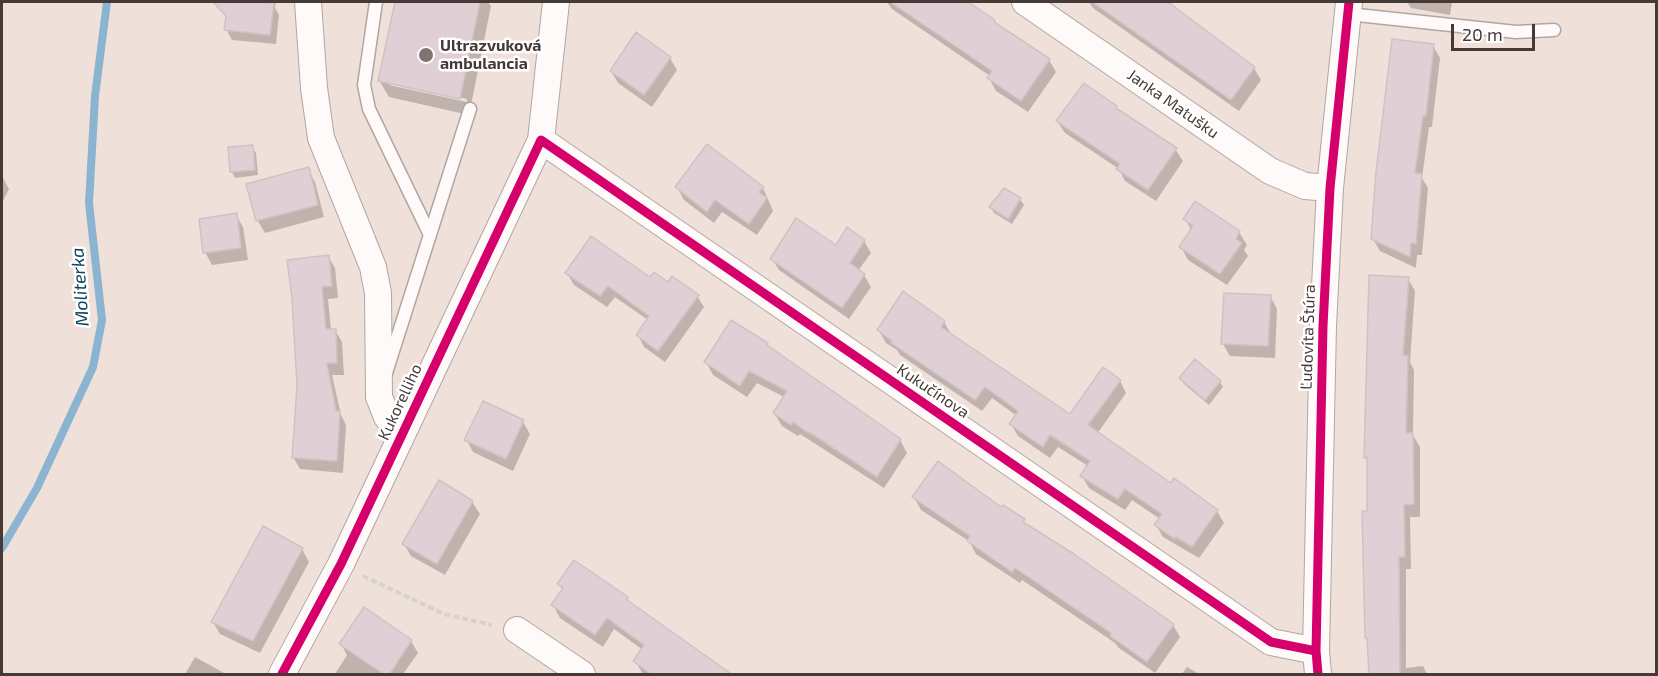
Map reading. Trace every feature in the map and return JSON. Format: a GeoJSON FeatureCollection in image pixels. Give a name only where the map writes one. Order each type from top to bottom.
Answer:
{"type":"FeatureCollection","features":[{"type":"Feature","properties":{"kind":"street","name":"Kukorelliho"},"geometry":{"type":"LineString","coordinates":[[308,2],[314,88],[321,138],[373,267],[376,284],[379,397],[387,417],[401,435]]}},
{"type":"Feature","properties":{"kind":"street","name":"Kukorelliho"},"geometry":{"type":"LineString","coordinates":[[282,675],[340,564],[541,140],[556,2]]}},
{"type":"Feature","properties":{"kind":"street","name":"Janka Matušku"},"geometry":{"type":"LineString","coordinates":[[1025,2],[1270,171],[1305,186],[1330,188]]}},
{"type":"Feature","properties":{"kind":"street","name":"Ľudovíta Štúra"},"geometry":{"type":"LineString","coordinates":[[1317,663],[1323,326],[1330,188],[1348,8]]}},
{"type":"Feature","properties":{"kind":"street","name":"Kukučínova"},"geometry":{"type":"LineString","coordinates":[[541,140],[1271,642],[1317,663]]}},
{"type":"Feature","properties":{"kind":"street"},"geometry":{"type":"LineString","coordinates":[[517,630],[582,675]]}},
{"type":"Feature","properties":{"kind":"lane"},"geometry":{"type":"LineString","coordinates":[[376,2],[364,85],[369,109],[430,235]]}},
{"type":"Feature","properties":{"kind":"lane"},"geometry":{"type":"LineString","coordinates":[[1348,8],[1516,32],[1554,30]]}},
{"type":"Feature","properties":{"kind":"lane"},"geometry":{"type":"LineString","coordinates":[[379,397],[470,109]]}},
{"type":"Feature","properties":{"kind":"path"},"geometry":{"type":"LineString","coordinates":[[353,571],[444,614],[517,630]]}},
{"type":"Feature","properties":{"kind":"building"},"geometry":{"type":"Polygon","coordinates":[[[213,2],[274,3],[270,35],[224,30],[226,16],[213,2]]]}},
{"type":"Feature","properties":{"kind":"building","name":"Ultrazvuková ambulancia"},"geometry":{"type":"Polygon","coordinates":[[[395,2],[480,2],[460,99],[378,81],[395,2]]]}},
{"type":"Feature","properties":{"kind":"building"},"geometry":{"type":"Polygon","coordinates":[[[890,2],[968,2],[1050,59],[1021,101],[987,78],[992,71],[890,2]]]}},
{"type":"Feature","properties":{"kind":"building"},"geometry":{"type":"Polygon","coordinates":[[[1092,2],[1168,2],[1255,67],[1231,100],[1092,2]]]}},
{"type":"Feature","properties":{"kind":"building"},"geometry":{"type":"Polygon","coordinates":[[[636,32],[671,57],[644,95],[610,71],[636,32]]]}},
{"type":"Feature","properties":{"kind":"building"},"geometry":{"type":"Polygon","coordinates":[[[1392,39],[1434,44],[1426,116],[1423,116],[1415,173],[1422,174],[1416,244],[1411,243],[1410,257],[1371,239],[1376,172],[1392,39]]]}},
{"type":"Feature","properties":{"kind":"building"},"geometry":{"type":"Polygon","coordinates":[[[1084,83],[1117,106],[1116,108],[1177,148],[1148,190],[1116,169],[1120,164],[1056,121],[1084,83]]]}},
{"type":"Feature","properties":{"kind":"building"},"geometry":{"type":"Polygon","coordinates":[[[707,144],[764,187],[759,192],[767,198],[749,224],[715,200],[707,212],[675,187],[707,144]]]}},
{"type":"Feature","properties":{"kind":"building"},"geometry":{"type":"Polygon","coordinates":[[[253,145],[255,170],[230,172],[228,147],[253,145]]]}},
{"type":"Feature","properties":{"kind":"building"},"geometry":{"type":"Polygon","coordinates":[[[309,167],[318,205],[256,221],[246,184],[309,167]]]}},
{"type":"Feature","properties":{"kind":"building"},"geometry":{"type":"Polygon","coordinates":[[[1004,188],[1021,198],[1008,219],[989,207],[1004,188]]]}},
{"type":"Feature","properties":{"kind":"building"},"geometry":{"type":"Polygon","coordinates":[[[1195,201],[1240,231],[1236,239],[1242,243],[1220,274],[1179,247],[1193,226],[1183,219],[1195,201]]]}},
{"type":"Feature","properties":{"kind":"building"},"geometry":{"type":"Polygon","coordinates":[[[237,213],[241,248],[203,253],[199,219],[237,213]]]}},
{"type":"Feature","properties":{"kind":"building"},"geometry":{"type":"Polygon","coordinates":[[[796,218],[836,245],[847,227],[865,240],[850,263],[865,274],[842,308],[770,259],[796,218]]]}},
{"type":"Feature","properties":{"kind":"building"},"geometry":{"type":"Polygon","coordinates":[[[591,236],[650,277],[654,272],[668,282],[672,276],[699,295],[658,351],[636,335],[649,316],[608,286],[600,296],[565,273],[591,236]]]}},
{"type":"Feature","properties":{"kind":"building"},"geometry":{"type":"Polygon","coordinates":[[[329,255],[332,286],[322,287],[326,329],[336,329],[337,363],[327,363],[336,411],[340,411],[337,461],[292,458],[297,386],[292,298],[287,260],[329,255]]]}},
{"type":"Feature","properties":{"kind":"building"},"geometry":{"type":"Polygon","coordinates":[[[1369,275],[1409,277],[1403,355],[1408,356],[1406,433],[1413,433],[1414,504],[1404,505],[1405,557],[1399,557],[1400,675],[1369,675],[1367,638],[1365,638],[1362,511],[1367,511],[1367,457],[1364,458],[1369,275]]]}},
{"type":"Feature","properties":{"kind":"building"},"geometry":{"type":"Polygon","coordinates":[[[903,291],[945,321],[941,327],[1070,414],[1103,367],[1121,380],[1088,425],[1171,483],[1174,478],[1218,510],[1192,547],[1154,525],[1162,514],[1125,489],[1118,499],[1080,476],[1090,461],[1050,435],[1043,447],[1009,424],[1018,411],[985,387],[975,400],[891,343],[892,341],[877,330],[903,291]]]}},
{"type":"Feature","properties":{"kind":"building"},"geometry":{"type":"Polygon","coordinates":[[[1224,293],[1271,295],[1268,346],[1221,344],[1224,293]]]}},
{"type":"Feature","properties":{"kind":"building"},"geometry":{"type":"Polygon","coordinates":[[[731,320],[768,343],[767,345],[901,439],[877,477],[793,422],[791,425],[773,413],[787,391],[749,371],[740,386],[704,362],[731,320]]]}},
{"type":"Feature","properties":{"kind":"building"},"geometry":{"type":"Polygon","coordinates":[[[1195,359],[1221,381],[1205,400],[1179,378],[1195,359]]]}},
{"type":"Feature","properties":{"kind":"building"},"geometry":{"type":"Polygon","coordinates":[[[483,401],[524,420],[506,459],[464,440],[483,401]]]}},
{"type":"Feature","properties":{"kind":"building"},"geometry":{"type":"Polygon","coordinates":[[[938,461],[1001,507],[1003,505],[1025,519],[1023,522],[1074,554],[1174,624],[1147,662],[1110,636],[1111,633],[1015,568],[1012,572],[967,541],[970,536],[912,497],[938,461]]]}},
{"type":"Feature","properties":{"kind":"building"},"geometry":{"type":"Polygon","coordinates":[[[439,480],[473,501],[437,564],[402,544],[439,480]]]}},
{"type":"Feature","properties":{"kind":"building"},"geometry":{"type":"Polygon","coordinates":[[[263,526],[303,548],[253,641],[211,622],[263,526]]]}},
{"type":"Feature","properties":{"kind":"building"},"geometry":{"type":"Polygon","coordinates":[[[574,560],[733,675],[652,675],[633,661],[644,645],[607,618],[595,635],[551,605],[563,588],[557,584],[574,560]]]}},
{"type":"Feature","properties":{"kind":"building"},"geometry":{"type":"Polygon","coordinates":[[[364,607],[412,640],[389,675],[385,675],[339,644],[364,607]]]}},
{"type":"Feature","properties":{"kind":"waterway","name":"Moliterka"},"geometry":{"type":"LineString","coordinates":[[2,548],[37,488],[93,367],[102,320],[89,203],[95,96],[107,2]]}},
{"type":"Feature","properties":{"kind":"cycle path"},"geometry":{"type":"LineString","coordinates":[[1318,674],[1316,651],[1323,326],[1330,188],[1349,2]]}},
{"type":"Feature","properties":{"kind":"cycle path"},"geometry":{"type":"LineString","coordinates":[[282,674],[341,564],[541,140],[1271,642],[1316,651]]}},
{"type":"Feature","properties":{"kind":"place","name":"Ultrazvuková ambulancia"},"geometry":{"type":"Point","coordinates":[426,55]}}]}
